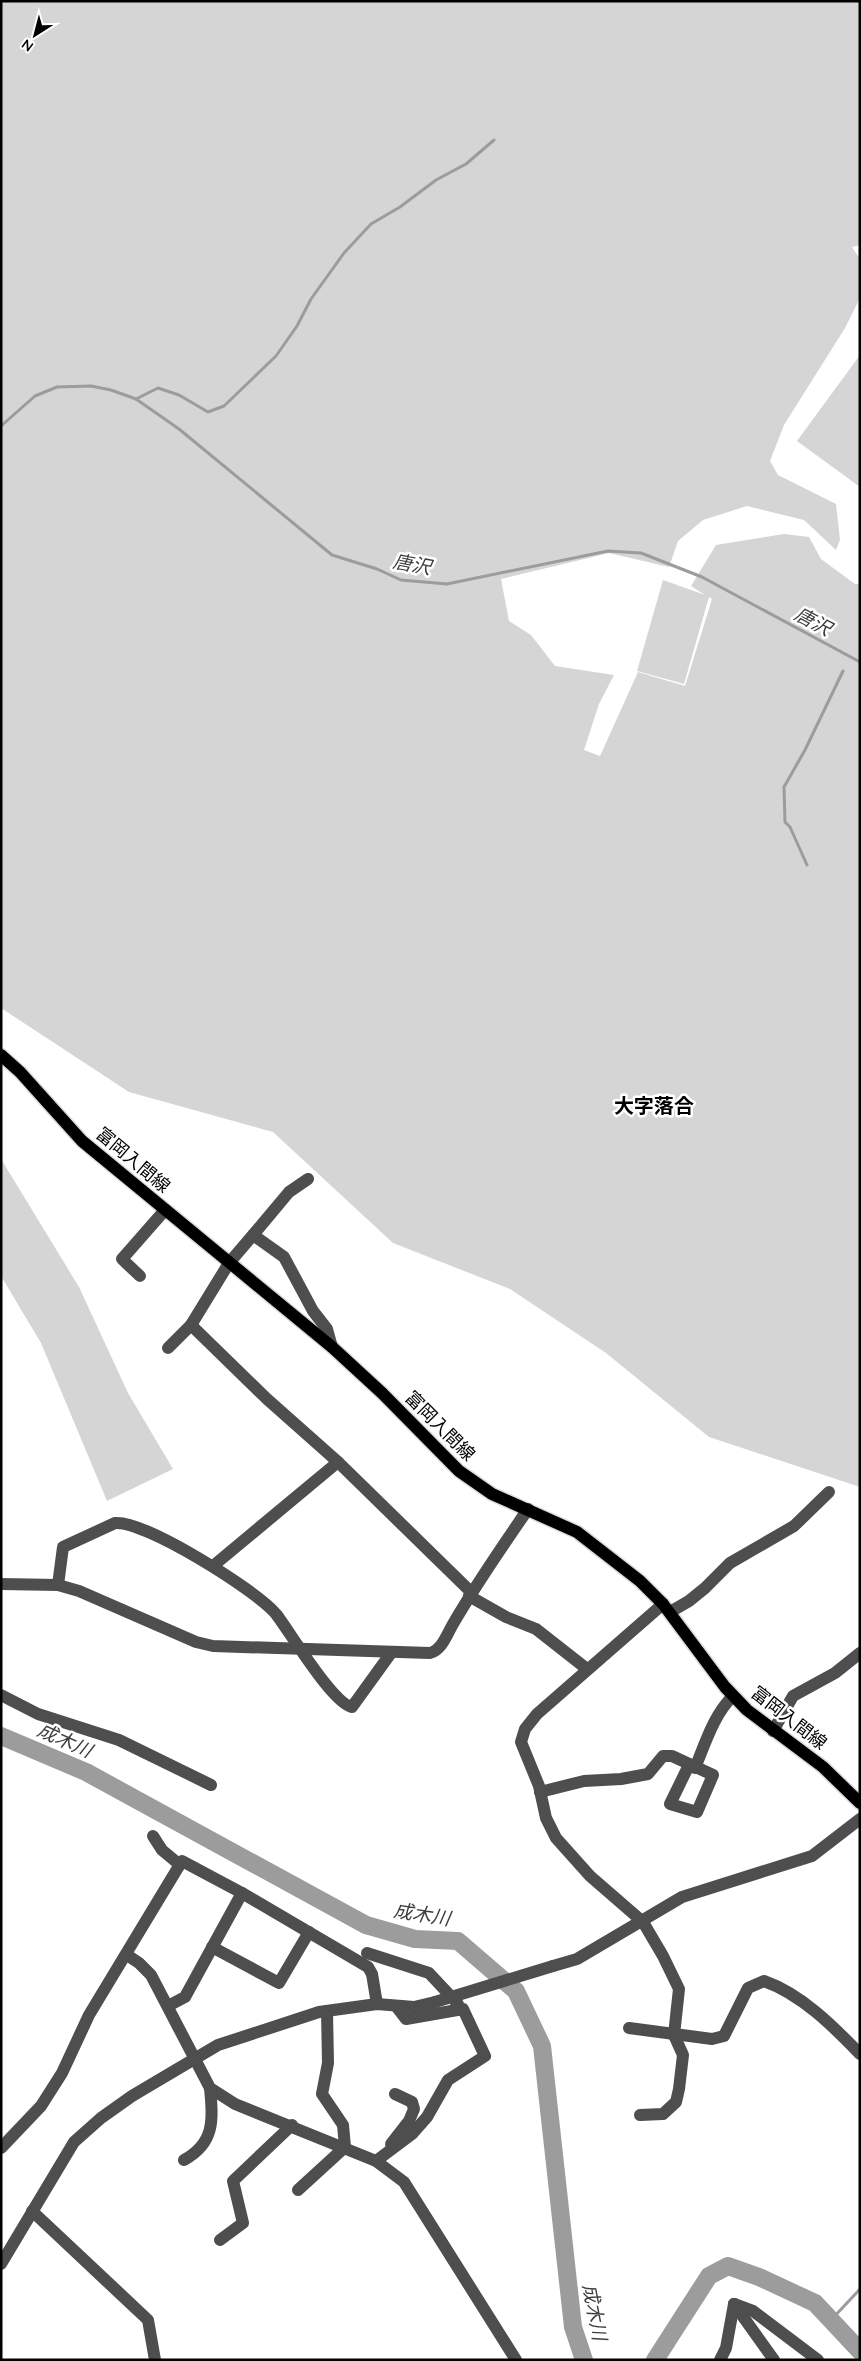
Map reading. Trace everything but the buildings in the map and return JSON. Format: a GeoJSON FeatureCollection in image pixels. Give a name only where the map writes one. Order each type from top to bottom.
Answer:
{"type":"FeatureCollection","features":[{"type":"Feature","properties":{"kind":"main road","name":"富岡入間線"},"geometry":{"type":"LineString","coordinates":[[1,1055],[20,1072],[82,1141],[332,1347],[382,1393],[460,1471],[492,1494],[577,1532],[640,1581],[666,1608],[733,1696],[752,1715],[824,1767],[860,1803]]}},
{"type":"Feature","properties":{"kind":"street"},"geometry":{"type":"LineString","coordinates":[[168,1348],[191,1324],[229,1264],[253,1235],[289,1192],[308,1179]]}},
{"type":"Feature","properties":{"kind":"street"},"geometry":{"type":"LineString","coordinates":[[140,1276],[122,1259],[165,1210]]}},
{"type":"Feature","properties":{"kind":"street"},"geometry":{"type":"LineString","coordinates":[[253,1235],[284,1257],[313,1311],[327,1329],[332,1347]]}},
{"type":"Feature","properties":{"kind":"street"},"geometry":{"type":"LineString","coordinates":[[191,1324],[267,1399],[338,1462],[470,1594],[506,1617],[536,1628],[587,1669]]}},
{"type":"Feature","properties":{"kind":"street"},"geometry":{"type":"LineString","coordinates":[[214,1566],[338,1462]]}},
{"type":"Feature","properties":{"kind":"street"},"geometry":{"type":"LineString","coordinates":[[640,2115],[663,2114],[676,2102],[682,2055],[674,2035],[679,1988],[643,1922],[590,1876],[556,1838],[546,1818],[540,1792],[521,1742],[525,1729],[537,1714],[587,1669],[666,1608],[700,1593],[730,1563],[794,1526],[830,1492]]}},
{"type":"Feature","properties":{"kind":"street"},"geometry":{"type":"LineString","coordinates":[[1,1584],[58,1585],[101,1599],[196,1642],[213,1646],[423,1654],[436,1651],[470,1594],[528,1509]]}},
{"type":"Feature","properties":{"kind":"street"},"geometry":{"type":"LineString","coordinates":[[58,1585],[63,1547],[123,1522],[150,1532],[214,1566],[274,1612],[326,1685],[347,1706],[352,1707],[392,1653]]}},
{"type":"Feature","properties":{"kind":"street"},"geometry":{"type":"LineString","coordinates":[[773,1731],[793,1696],[835,1674],[860,1653]]}},
{"type":"Feature","properties":{"kind":"street"},"geometry":{"type":"LineString","coordinates":[[1,1695],[38,1714],[119,1740],[211,1785]]}},
{"type":"Feature","properties":{"kind":"street"},"geometry":{"type":"LineString","coordinates":[[540,1792],[584,1781],[621,1780],[648,1774],[664,1756],[672,1756],[692,1766],[726,1703],[733,1696]]}},
{"type":"Feature","properties":{"kind":"street"},"geometry":{"type":"LineString","coordinates":[[2,2261],[74,2142],[101,2118],[132,2096],[218,2045],[327,2011],[377,2004],[414,2007],[435,2002],[577,1959],[643,1922],[682,1897],[812,1856],[860,1820]]}},
{"type":"Feature","properties":{"kind":"street"},"geometry":{"type":"LineString","coordinates":[[153,1836],[162,1850],[180,1865]]}},
{"type":"Feature","properties":{"kind":"street"},"geometry":{"type":"LineString","coordinates":[[1,2148],[41,2106],[62,2073],[89,2015],[127,1955],[182,1861],[242,1893],[368,1967],[372,1974],[377,2004]]}},
{"type":"Feature","properties":{"kind":"street"},"geometry":{"type":"LineString","coordinates":[[168,2006],[185,1996],[242,1893]]}},
{"type":"Feature","properties":{"kind":"street"},"geometry":{"type":"LineString","coordinates":[[212,1947],[279,1983],[309,1932]]}},
{"type":"Feature","properties":{"kind":"street"},"geometry":{"type":"LineString","coordinates":[[367,1953],[429,1973],[463,2010],[485,2056],[448,2080],[439,2092],[426,2117],[412,2134],[376,2161]]}},
{"type":"Feature","properties":{"kind":"street"},"geometry":{"type":"LineString","coordinates":[[127,1955],[139,1963],[151,1975],[210,2088],[212,2110],[208,2139],[192,2156],[184,2160]]}},
{"type":"Feature","properties":{"kind":"street"},"geometry":{"type":"LineString","coordinates":[[629,2028],[712,2039],[724,2036],[748,1988],[764,1982],[780,1987],[833,2026],[860,2054]]}},
{"type":"Feature","properties":{"kind":"street"},"geometry":{"type":"LineString","coordinates":[[396,2006],[406,2019],[463,2010]]}},
{"type":"Feature","properties":{"kind":"street"},"geometry":{"type":"LineString","coordinates":[[327,2011],[328,2064],[322,2094],[343,2125],[345,2147]]}},
{"type":"Feature","properties":{"kind":"street"},"geometry":{"type":"LineString","coordinates":[[210,2088],[235,2104],[292,2125],[376,2161],[408,2187],[516,2360]]}},
{"type":"Feature","properties":{"kind":"street"},"geometry":{"type":"LineString","coordinates":[[376,2161],[404,2128],[414,2109],[412,2102],[395,2094]]}},
{"type":"Feature","properties":{"kind":"street"},"geometry":{"type":"LineString","coordinates":[[220,2240],[243,2222],[233,2181],[292,2125]]}},
{"type":"Feature","properties":{"kind":"street"},"geometry":{"type":"LineString","coordinates":[[298,2190],[345,2147]]}},
{"type":"Feature","properties":{"kind":"street"},"geometry":{"type":"LineString","coordinates":[[32,2211],[148,2320],[154,2360]]}},
{"type":"Feature","properties":{"kind":"street"},"geometry":{"type":"LineString","coordinates":[[720,2360],[728,2354],[734,2304]]}},
{"type":"Feature","properties":{"kind":"street"},"geometry":{"type":"LineString","coordinates":[[734,2304],[774,2360]]}},
{"type":"Feature","properties":{"kind":"street"},"geometry":{"type":"LineString","coordinates":[[734,2304],[753,2311],[818,2360]]}},
{"type":"Feature","properties":{"kind":"shaded area"},"geometry":{"type":"Polygon","coordinates":[[[1,1],[860,1],[860,245],[852,247],[860,259],[860,298],[845,328],[784,425],[770,461],[778,475],[836,504],[840,540],[836,550],[804,520],[747,506],[703,520],[678,541],[669,567],[609,553],[501,579],[509,621],[531,635],[555,666],[614,675],[599,704],[584,750],[600,756],[638,672],[685,686],[712,599],[709,597],[684,684],[637,671],[663,580],[705,595],[691,586],[716,545],[784,534],[809,537],[821,559],[855,584],[860,584],[860,1487],[709,1437],[606,1353],[510,1289],[393,1243],[273,1132],[129,1092],[1,1008],[1,1]]]}},
{"type":"Feature","properties":{"kind":"shaded area"},"geometry":{"type":"Polygon","coordinates":[[[860,355],[860,487],[797,441],[860,355]]]}},
{"type":"Feature","properties":{"kind":"shaded area"},"geometry":{"type":"Polygon","coordinates":[[[1,1159],[79,1287],[128,1393],[173,1469],[107,1501],[41,1343],[1,1276],[1,1159]]]}},
{"type":"Feature","properties":{"kind":"waterway"},"geometry":{"type":"LineString","coordinates":[[136,399],[158,388],[179,395],[208,412],[224,406],[276,356],[297,326],[311,299],[344,253],[371,224],[400,207],[436,180],[466,164],[494,140]]}},
{"type":"Feature","properties":{"kind":"waterway","name":"唐沢"},"geometry":{"type":"LineString","coordinates":[[1,426],[35,396],[57,387],[91,386],[111,390],[136,399],[179,429],[332,555],[377,569],[401,580],[447,584],[608,551],[641,553],[702,577],[860,662]]}},
{"type":"Feature","properties":{"kind":"waterway"},"geometry":{"type":"LineString","coordinates":[[807,865],[790,827],[785,822],[784,787],[805,750],[843,671]]}},
{"type":"Feature","properties":{"kind":"waterway","name":"成木川"},"geometry":{"type":"LineString","coordinates":[[1,1736],[86,1772],[366,1925],[415,1939],[458,1941],[516,1991],[542,2046],[573,2327],[584,2360]]}},
{"type":"Feature","properties":{"kind":"waterway","name":"成木川"},"geometry":{"type":"LineString","coordinates":[[655,2360],[709,2276],[728,2266],[759,2277],[815,2303],[860,2351]]}},
{"type":"Feature","properties":{"kind":"waterway"},"geometry":{"type":"LineString","coordinates":[[831,2320],[860,2289]]}},
{"type":"Feature","properties":{"kind":"district","name":"大字落合"},"geometry":{"type":"Point","coordinates":[654,1106]}}]}
